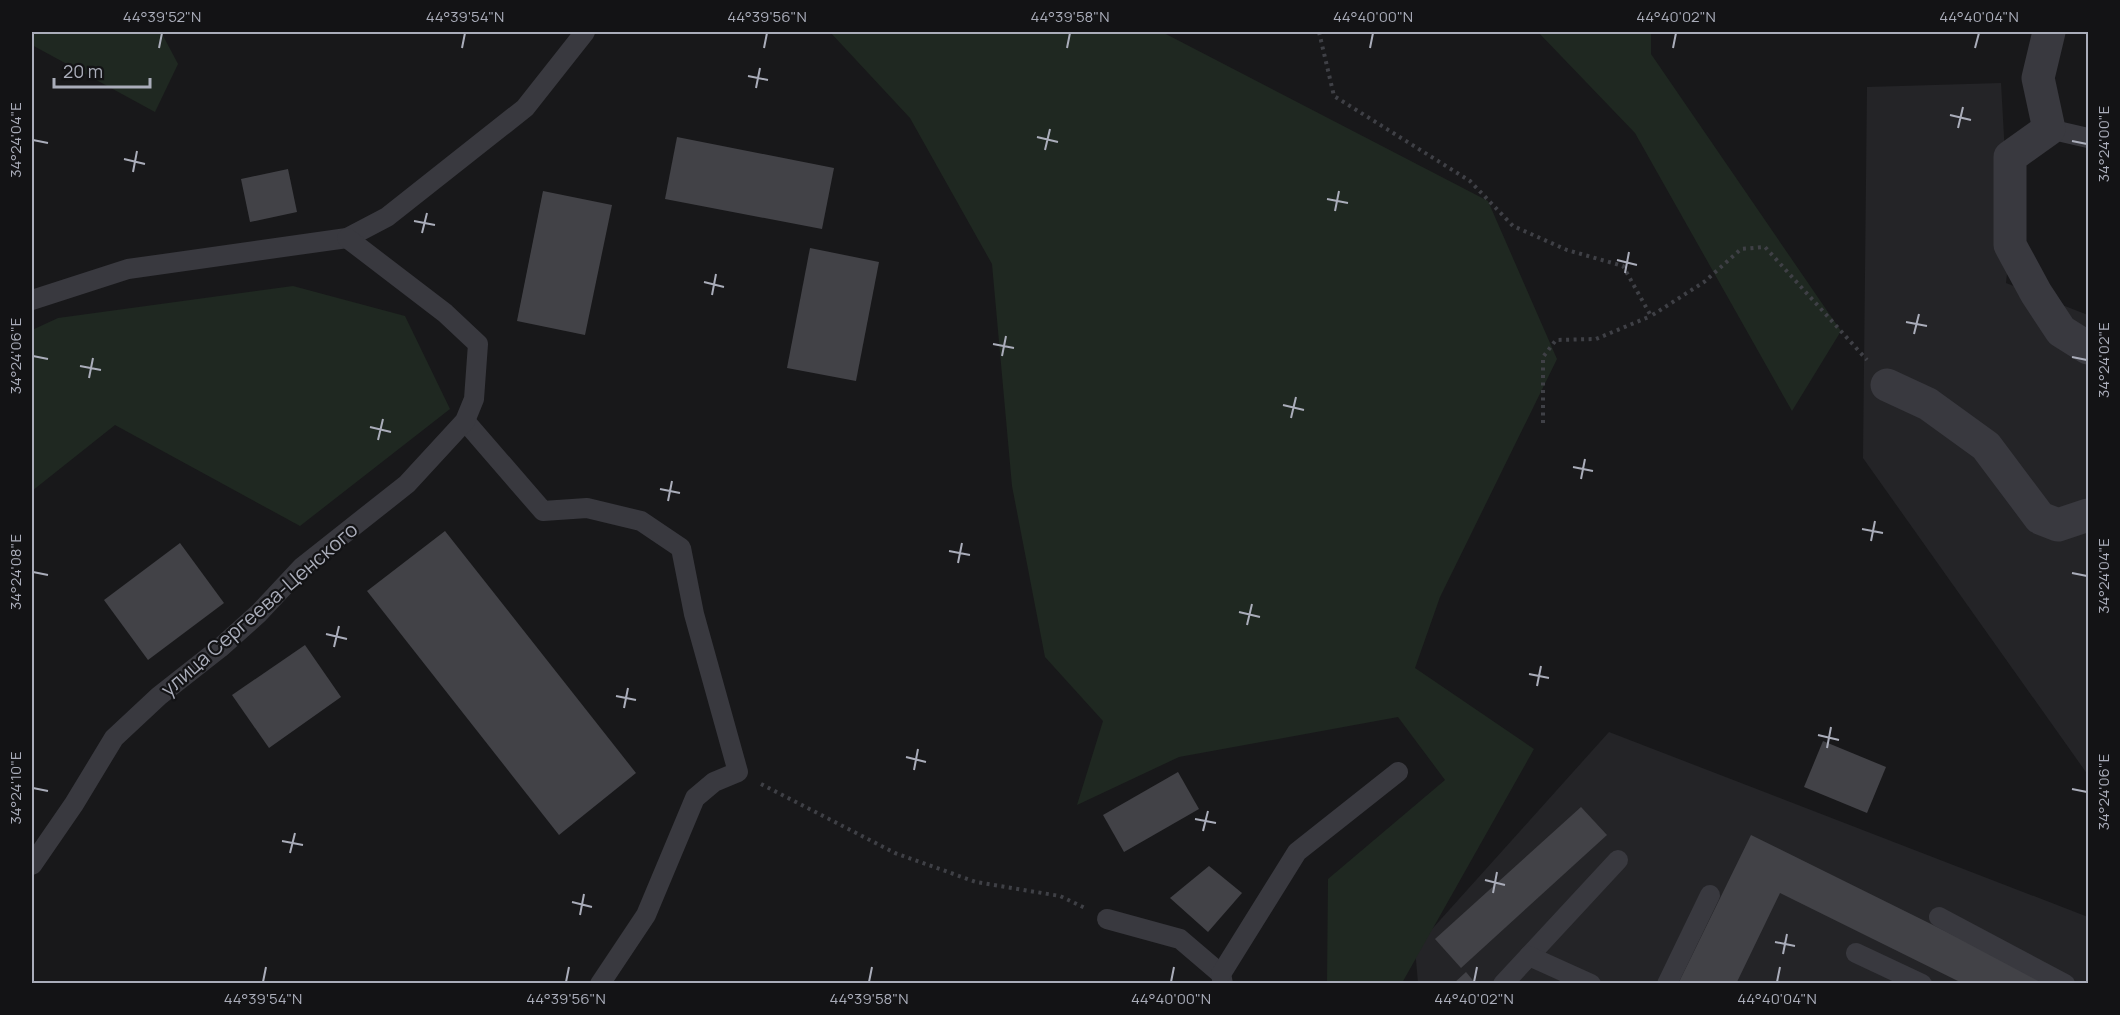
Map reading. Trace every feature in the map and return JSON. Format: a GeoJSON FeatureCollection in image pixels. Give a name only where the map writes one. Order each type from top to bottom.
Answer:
{"type":"FeatureCollection","features":[{"type":"Feature","properties":{"kind":"street"},"geometry":{"type":"LineString","coordinates":[[2049,32],[2038,78],[2049,129],[2010,157],[2010,244],[2036,293],[2061,330],[2088,348]]}},
{"type":"Feature","properties":{"kind":"street"},"geometry":{"type":"LineString","coordinates":[[1887,385],[1928,404],[1986,446],[2040,518],[2058,525],[2088,515]]}},
{"type":"Feature","properties":{"kind":"lane"},"geometry":{"type":"LineString","coordinates":[[32,300],[129,269],[347,238],[387,216],[525,108],[585,32]]}},
{"type":"Feature","properties":{"kind":"lane"},"geometry":{"type":"LineString","coordinates":[[2049,129],[2088,138]]}},
{"type":"Feature","properties":{"kind":"lane","name":"улица Сергеева-Ценского"},"geometry":{"type":"LineString","coordinates":[[32,865],[74,804],[114,738],[159,696],[251,620],[302,567],[407,484],[465,421],[474,399],[478,344],[445,313],[347,238]]}},
{"type":"Feature","properties":{"kind":"lane"},"geometry":{"type":"LineString","coordinates":[[465,421],[543,511],[587,508],[641,521],[681,548],[694,614],[738,772],[714,782],[695,798],[646,915],[600,984]]}},
{"type":"Feature","properties":{"kind":"lane"},"geometry":{"type":"LineString","coordinates":[[1107,919],[1180,939],[1222,979],[1297,852],[1398,772]]}},
{"type":"Feature","properties":{"kind":"lane"},"geometry":{"type":"LineString","coordinates":[[1503,984],[1618,860]]}},
{"type":"Feature","properties":{"kind":"lane"},"geometry":{"type":"LineString","coordinates":[[1667,984],[1710,895]]}},
{"type":"Feature","properties":{"kind":"lane"},"geometry":{"type":"LineString","coordinates":[[1939,917],[2065,984]]}},
{"type":"Feature","properties":{"kind":"lane"},"geometry":{"type":"LineString","coordinates":[[1856,952],[1922,984]]}},
{"type":"Feature","properties":{"kind":"lane"},"geometry":{"type":"LineString","coordinates":[[1528,956],[1591,984]]}},
{"type":"Feature","properties":{"kind":"path"},"geometry":{"type":"LineString","coordinates":[[1319,32],[1334,96],[1470,181],[1513,226],[1567,250],[1623,266],[1651,316]]}},
{"type":"Feature","properties":{"kind":"path"},"geometry":{"type":"LineString","coordinates":[[1543,423],[1544,357],[1556,340],[1596,339],[1651,316],[1704,282],[1742,249],[1765,247],[1887,385]]}},
{"type":"Feature","properties":{"kind":"path"},"geometry":{"type":"LineString","coordinates":[[738,772],[895,853],[976,882],[1060,896],[1107,919]]}},
{"type":"Feature","properties":{"kind":"shaded area"},"geometry":{"type":"Polygon","coordinates":[[[32,32],[161,32],[178,64],[155,112],[32,45],[32,32]]]}},
{"type":"Feature","properties":{"kind":"shaded area"},"geometry":{"type":"Polygon","coordinates":[[[830,32],[1162,32],[1488,201],[1557,359],[1440,597],[1415,668],[1534,749],[1402,983],[1327,983],[1328,879],[1445,780],[1398,717],[1179,757],[1077,805],[1103,721],[1045,657],[1012,486],[992,264],[910,118],[830,32]]]}},
{"type":"Feature","properties":{"kind":"shaded area"},"geometry":{"type":"Polygon","coordinates":[[[1538,32],[1651,32],[1651,54],[1841,331],[1792,411],[1635,133],[1538,32]]]}},
{"type":"Feature","properties":{"kind":"shaded area"},"geometry":{"type":"Polygon","coordinates":[[[2001,83],[2010,245],[2006,283],[2088,315],[2088,775],[1863,458],[1867,87],[2001,83]]]}},
{"type":"Feature","properties":{"kind":"shaded area"},"geometry":{"type":"Polygon","coordinates":[[[293,286],[405,316],[450,409],[300,526],[115,425],[32,491],[32,330],[58,318],[293,286]]]}},
{"type":"Feature","properties":{"kind":"shaded area"},"geometry":{"type":"Polygon","coordinates":[[[1609,732],[2088,917],[2088,983],[1418,983],[1415,948],[1609,732]]]}},
{"type":"Feature","properties":{"kind":"building"},"geometry":{"type":"Polygon","coordinates":[[[677,137],[834,168],[822,229],[665,199],[677,137]]]}},
{"type":"Feature","properties":{"kind":"building"},"geometry":{"type":"Polygon","coordinates":[[[288,169],[297,212],[250,222],[241,179],[288,169]]]}},
{"type":"Feature","properties":{"kind":"building"},"geometry":{"type":"Polygon","coordinates":[[[543,191],[612,205],[585,335],[517,321],[543,191]]]}},
{"type":"Feature","properties":{"kind":"building"},"geometry":{"type":"Polygon","coordinates":[[[810,248],[879,262],[856,381],[787,368],[810,248]]]}},
{"type":"Feature","properties":{"kind":"building"},"geometry":{"type":"Polygon","coordinates":[[[445,531],[636,773],[559,835],[367,591],[445,531]]]}},
{"type":"Feature","properties":{"kind":"building"},"geometry":{"type":"Polygon","coordinates":[[[180,543],[224,603],[148,660],[104,600],[180,543]]]}},
{"type":"Feature","properties":{"kind":"building"},"geometry":{"type":"Polygon","coordinates":[[[305,645],[341,697],[269,748],[232,695],[305,645]]]}},
{"type":"Feature","properties":{"kind":"building"},"geometry":{"type":"Polygon","coordinates":[[[1823,741],[1886,767],[1867,813],[1804,787],[1823,741]]]}},
{"type":"Feature","properties":{"kind":"building"},"geometry":{"type":"Polygon","coordinates":[[[1178,772],[1199,809],[1124,852],[1103,815],[1178,772]]]}},
{"type":"Feature","properties":{"kind":"building"},"geometry":{"type":"Polygon","coordinates":[[[1581,807],[1607,835],[1461,968],[1435,939],[1581,807]]]}},
{"type":"Feature","properties":{"kind":"building"},"geometry":{"type":"Polygon","coordinates":[[[1751,835],[2052,984],[1964,984],[1780,893],[1736,984],[1678,984],[1751,835]]]}},
{"type":"Feature","properties":{"kind":"building"},"geometry":{"type":"Polygon","coordinates":[[[1209,866],[1242,893],[1208,932],[1170,898],[1209,866]]]}},
{"type":"Feature","properties":{"kind":"building"},"geometry":{"type":"Polygon","coordinates":[[[1466,972],[1476,984],[1453,984],[1466,972]]]}}]}
